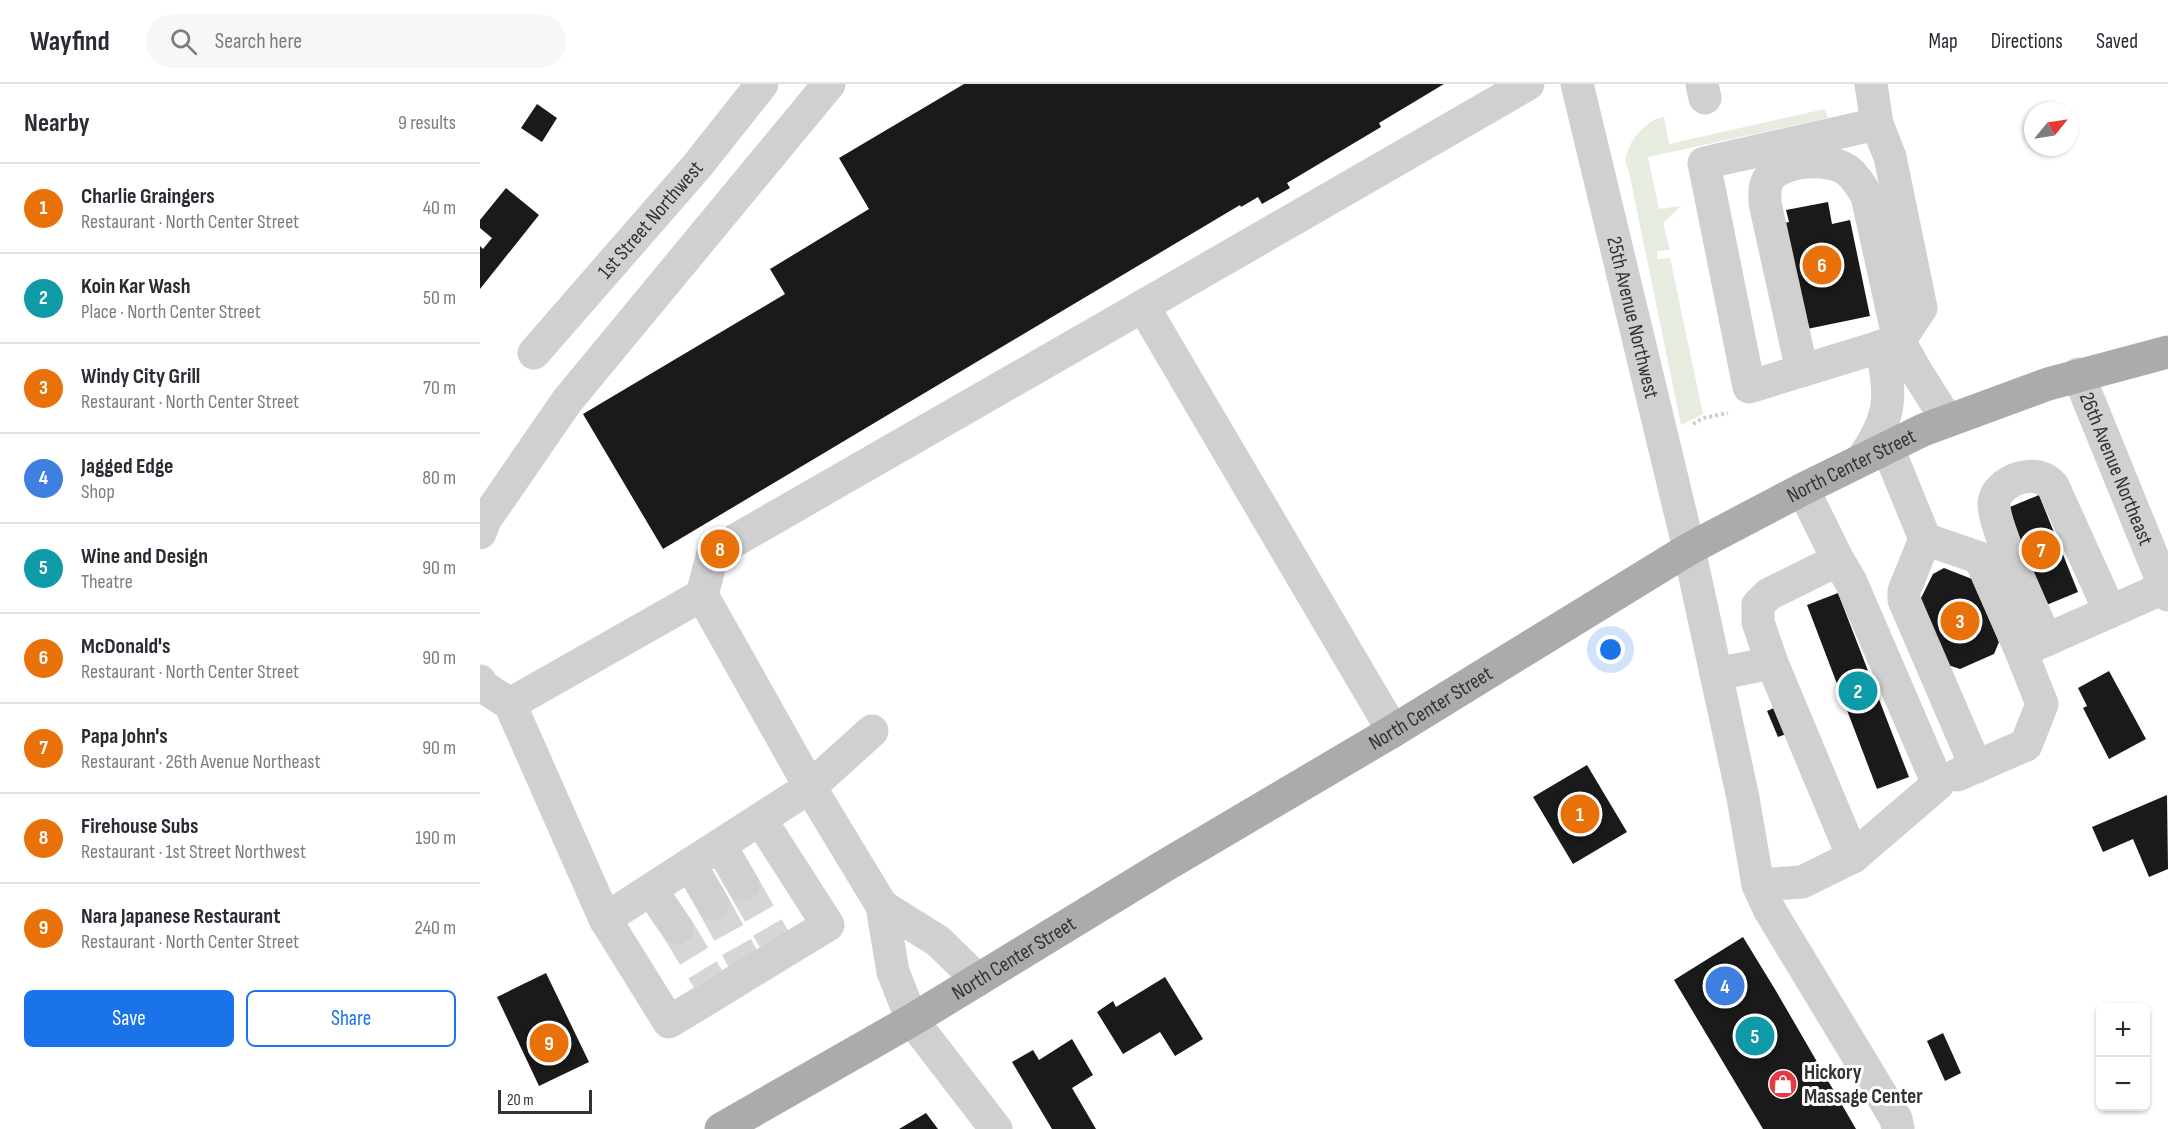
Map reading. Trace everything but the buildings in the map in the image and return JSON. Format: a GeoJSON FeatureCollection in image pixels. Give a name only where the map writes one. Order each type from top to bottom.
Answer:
{"type":"FeatureCollection","features":[{"type":"Feature","properties":{"kind":"main road","name":"North Center Street"},"geometry":{"type":"LineString","coordinates":[[721,1129],[761,1117],[912,1020],[1161,868],[1393,731],[1689,549],[1875,452],[1947,420],[2078,374],[2168,352]]}},
{"type":"Feature","properties":{"kind":"street","name":"1st Street Northwest"},"geometry":{"type":"LineString","coordinates":[[534,353],[697,166],[762,84]]}},
{"type":"Feature","properties":{"kind":"street"},"geometry":{"type":"LineString","coordinates":[[480,533],[485,520],[567,402],[829,84]]}},
{"type":"Feature","properties":{"kind":"street","name":"25th Avenue Northwest"},"geometry":{"type":"LineString","coordinates":[[1577,84],[1689,549],[1743,798],[1758,885],[1769,909],[1896,1119],[1898,1129]]}},
{"type":"Feature","properties":{"kind":"street"},"geometry":{"type":"LineString","coordinates":[[1871,84],[1877,124],[1890,157],[1921,308],[1890,344],[1749,387],[1704,163],[1877,124]]}},
{"type":"Feature","properties":{"kind":"street"},"geometry":{"type":"LineString","coordinates":[[996,1129],[912,1020],[894,972],[882,906],[810,787],[702,595],[713,554],[1519,87]]}},
{"type":"Feature","properties":{"kind":"street"},"geometry":{"type":"LineString","coordinates":[[1802,371],[1765,203],[1767,182],[1771,176],[1784,167],[1812,161],[1833,164],[1845,169],[1855,177],[1862,187],[1871,211],[1890,344],[1887,403],[1875,452],[1925,539],[1980,558],[2033,646]]}},
{"type":"Feature","properties":{"kind":"street"},"geometry":{"type":"LineString","coordinates":[[1143,306],[1393,731]]}},
{"type":"Feature","properties":{"kind":"street"},"geometry":{"type":"LineString","coordinates":[[1890,344],[1916,372],[1947,420]]}},
{"type":"Feature","properties":{"kind":"street","name":"26th Avenue Northeast"},"geometry":{"type":"LineString","coordinates":[[2078,374],[2167,590]]}},
{"type":"Feature","properties":{"kind":"street"},"geometry":{"type":"LineString","coordinates":[[1758,885],[1803,882],[1853,857],[1938,784],[2026,745],[2042,704],[2033,646],[1996,521],[1995,499],[2001,489],[2014,480],[2026,476],[2045,479],[2053,486],[2110,612]]}},
{"type":"Feature","properties":{"kind":"street"},"geometry":{"type":"LineString","coordinates":[[1803,489],[1851,582],[1938,784]]}},
{"type":"Feature","properties":{"kind":"street"},"geometry":{"type":"LineString","coordinates":[[1925,539],[1905,591],[1904,600],[1976,767]]}},
{"type":"Feature","properties":{"kind":"street"},"geometry":{"type":"LineString","coordinates":[[1838,560],[1769,594],[1758,605],[1758,622],[1772,663],[1853,857]]}},
{"type":"Feature","properties":{"kind":"street"},"geometry":{"type":"LineString","coordinates":[[2033,646],[2167,590]]}},
{"type":"Feature","properties":{"kind":"street"},"geometry":{"type":"LineString","coordinates":[[510,704],[702,595]]}},
{"type":"Feature","properties":{"kind":"street"},"geometry":{"type":"LineString","coordinates":[[1716,674],[1772,663]]}},
{"type":"Feature","properties":{"kind":"street"},"geometry":{"type":"LineString","coordinates":[[480,681],[482,686],[510,704],[605,919],[669,1022],[712,986],[778,946],[828,925],[760,819]]}},
{"type":"Feature","properties":{"kind":"street"},"geometry":{"type":"LineString","coordinates":[[605,919],[810,787],[872,731]]}},
{"type":"Feature","properties":{"kind":"street"},"geometry":{"type":"LineString","coordinates":[[720,845],[743,885]]}},
{"type":"Feature","properties":{"kind":"street"},"geometry":{"type":"LineString","coordinates":[[690,864],[713,904]]}},
{"type":"Feature","properties":{"kind":"street"},"geometry":{"type":"LineString","coordinates":[[651,890],[677,928]]}},
{"type":"Feature","properties":{"kind":"street"},"geometry":{"type":"LineString","coordinates":[[882,906],[938,941],[978,980]]}},
{"type":"Feature","properties":{"kind":"path"},"geometry":{"type":"LineString","coordinates":[[1687,427],[1703,418],[1728,413]]}},
{"type":"Feature","properties":{"kind":"shaded area"},"geometry":{"type":"Polygon","coordinates":[[[1825,109],[1828,118],[1648,157],[1659,209],[1681,206],[1663,223],[1670,250],[1657,251],[1657,259],[1670,258],[1703,414],[1681,425],[1626,164],[1629,148],[1644,127],[1664,117],[1669,144],[1825,109]]]}},
{"type":"Feature","properties":{"kind":"tunnel"},"geometry":{"type":"LineString","coordinates":[[743,885],[774,939]]}},
{"type":"Feature","properties":{"kind":"tunnel"},"geometry":{"type":"LineString","coordinates":[[713,904],[743,959]]}},
{"type":"Feature","properties":{"kind":"tunnel"},"geometry":{"type":"LineString","coordinates":[[677,928],[708,979]]}},
{"type":"Feature","properties":{"kind":"place","name":"McDonald's"},"geometry":{"type":"Point","coordinates":[1822,265]}},
{"type":"Feature","properties":{"kind":"place","name":"Firehouse Subs"},"geometry":{"type":"Point","coordinates":[720,549]}},
{"type":"Feature","properties":{"kind":"place","name":"Papa John's"},"geometry":{"type":"Point","coordinates":[2041,550]}},
{"type":"Feature","properties":{"kind":"place","name":"Windy City Grill"},"geometry":{"type":"Point","coordinates":[1960,621]}},
{"type":"Feature","properties":{"kind":"place","name":"Koin Kar Wash"},"geometry":{"type":"Point","coordinates":[1858,691]}},
{"type":"Feature","properties":{"kind":"place","name":"Charlie Graingers"},"geometry":{"type":"Point","coordinates":[1580,814]}},
{"type":"Feature","properties":{"kind":"place","name":"Jagged Edge"},"geometry":{"type":"Point","coordinates":[1725,986]}},
{"type":"Feature","properties":{"kind":"place","name":"Wine and Design"},"geometry":{"type":"Point","coordinates":[1755,1036]}},
{"type":"Feature","properties":{"kind":"place","name":"Nara Japanese Restaurant"},"geometry":{"type":"Point","coordinates":[549,1043]}},
{"type":"Feature","properties":{"kind":"place","name":"Hickory Massage Center"},"geometry":{"type":"Point","coordinates":[1783,1084]}}]}
